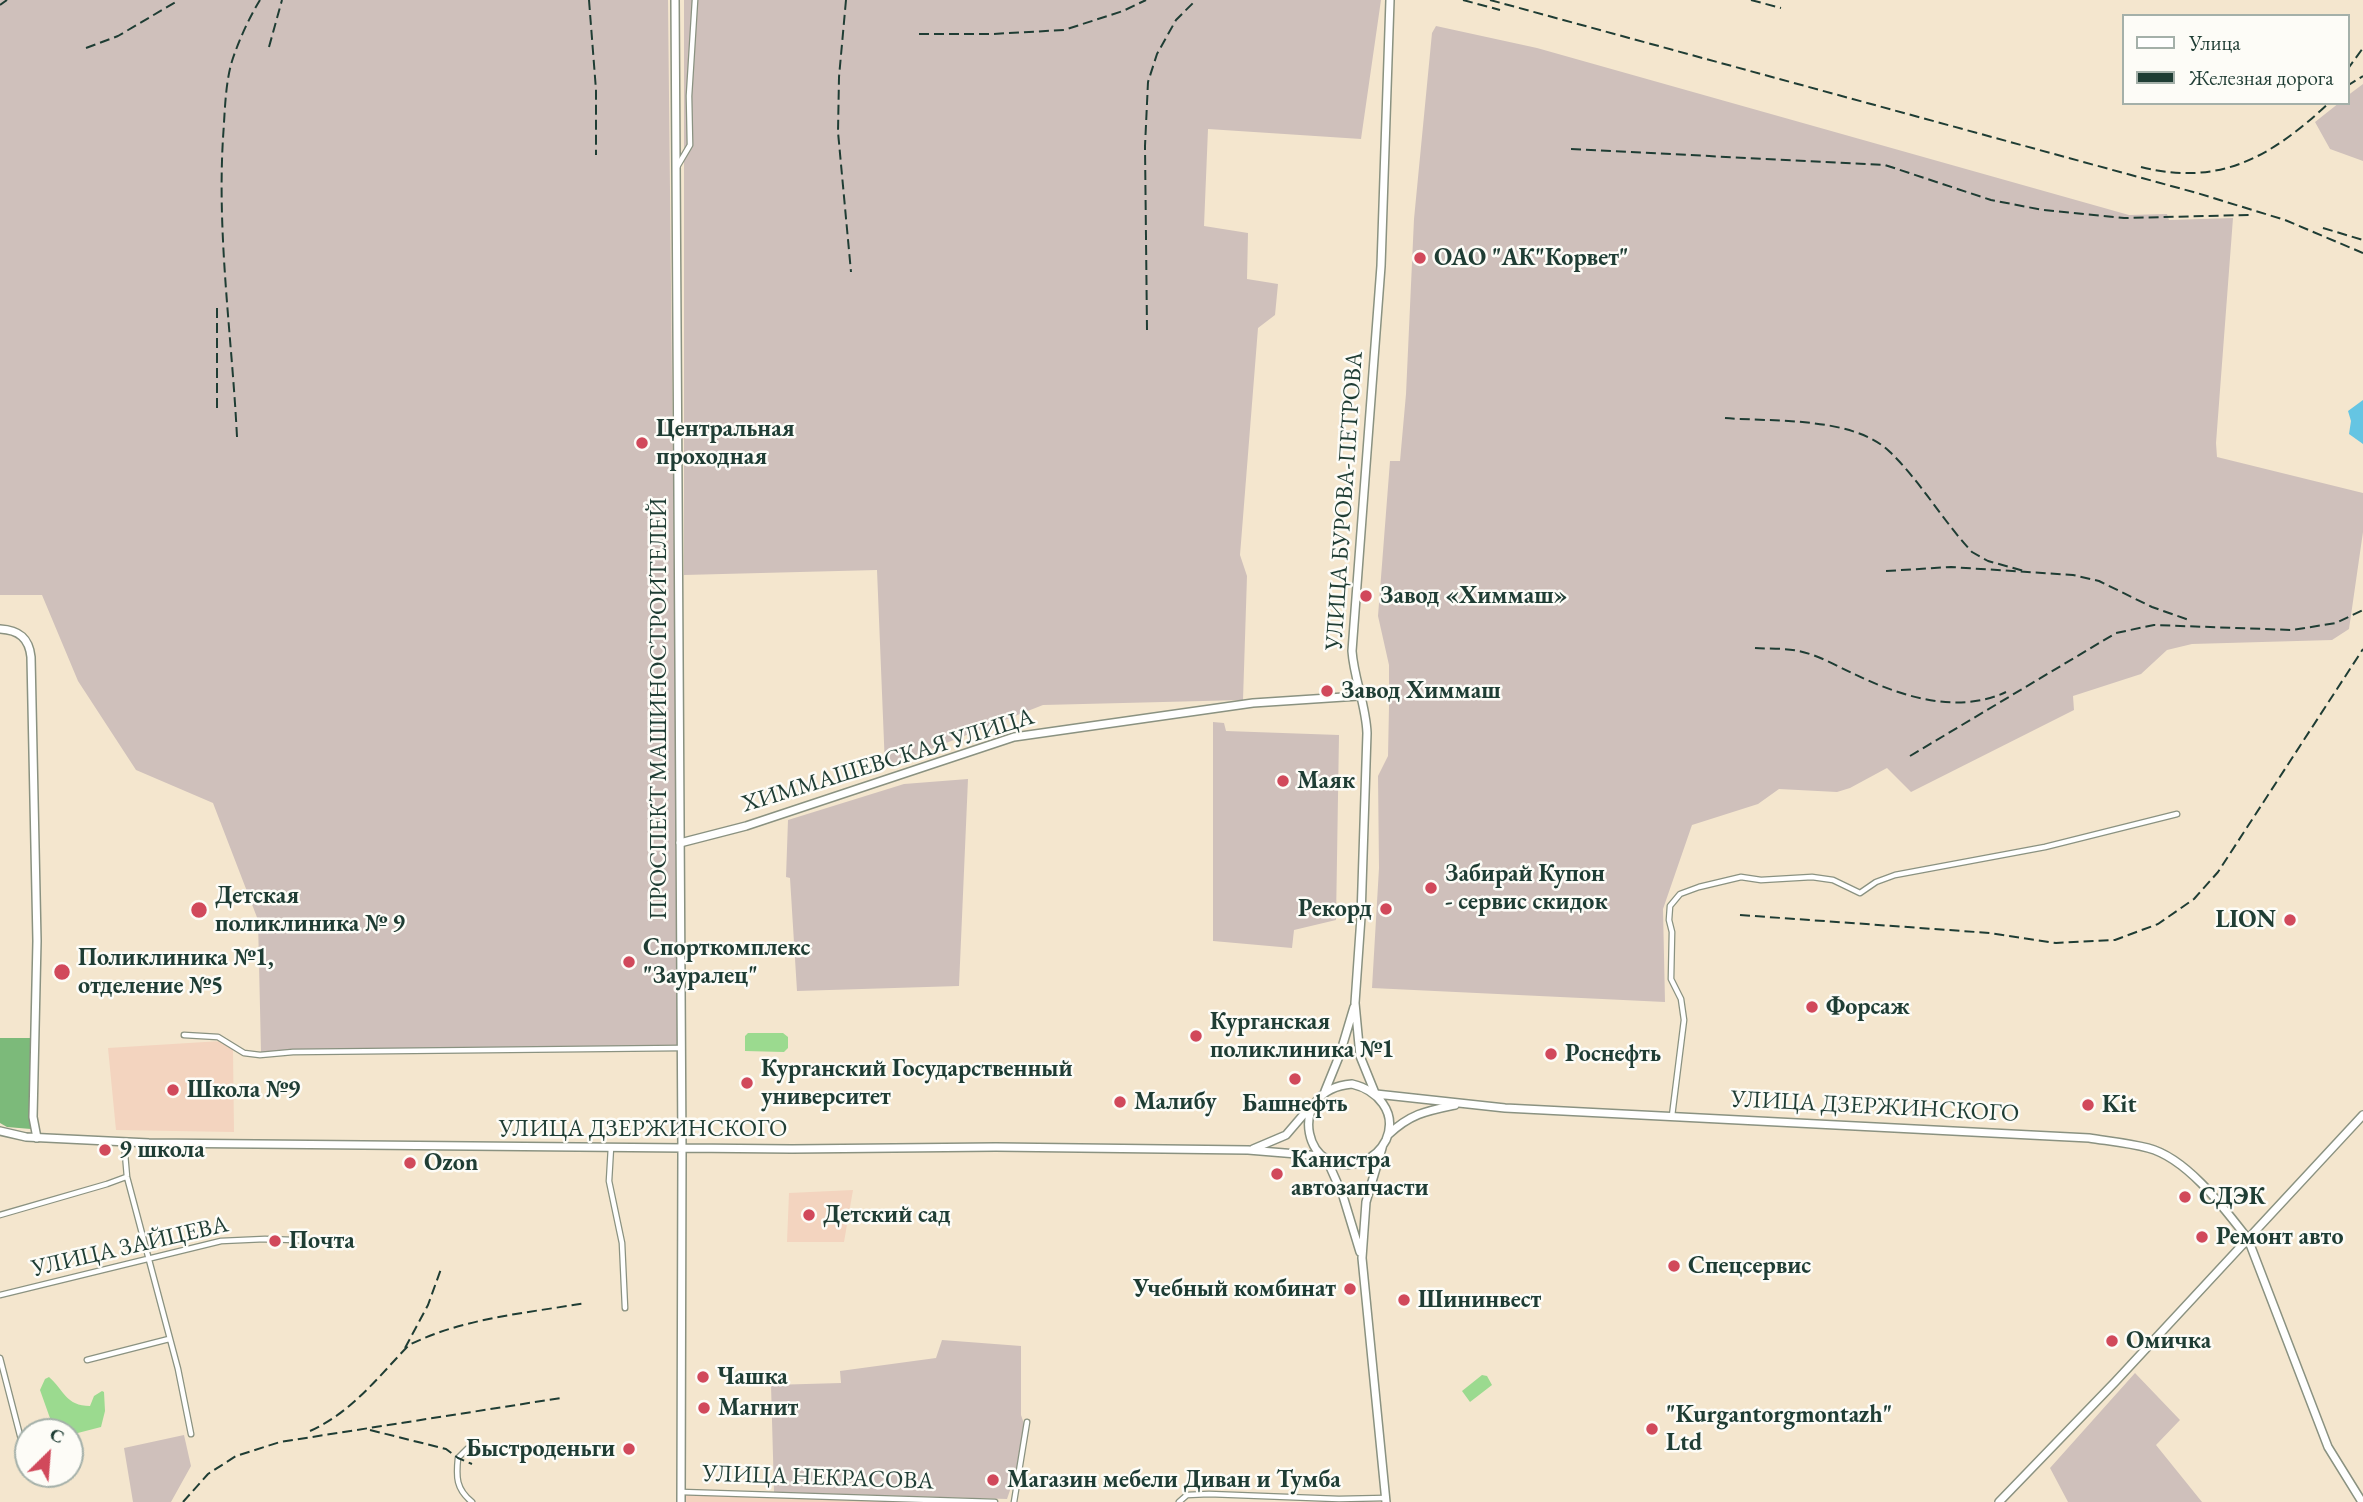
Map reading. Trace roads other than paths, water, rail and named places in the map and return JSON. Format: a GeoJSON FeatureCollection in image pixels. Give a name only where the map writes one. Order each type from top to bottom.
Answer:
{"type":"FeatureCollection","features":[{"type":"Feature","properties":{"kind":"main road","name":"ПРОСПЕКТ МАШИНОСТРОИТЕЛЕЙ"},"geometry":{"type":"LineString","coordinates":[[675,0],[682,1148],[681,1502]]}},
{"type":"Feature","properties":{"kind":"main road","name":"УЛИЦА БУРОВА-ПЕТРОВА"},"geometry":{"type":"LineString","coordinates":[[1375,1093],[1360,1056],[1355,1003],[1367,733],[1366,715],[1353,673],[1352,630],[1381,266],[1390,0]]}},
{"type":"Feature","properties":{"kind":"main road"},"geometry":{"type":"LineString","coordinates":[[0,629],[10,629],[23,636],[28,641],[31,657],[37,941],[33,1117],[37,1138]]}},
{"type":"Feature","properties":{"kind":"main road","name":"ХИММАШЕВСКАЯ УЛИЦА"},"geometry":{"type":"LineString","coordinates":[[680,843],[746,826],[1014,737],[1253,703],[1359,696]]}},
{"type":"Feature","properties":{"kind":"main road","name":"УЛИЦА БУРОВА-ПЕТРОВА"},"geometry":{"type":"LineString","coordinates":[[1325,1091],[1340,1054],[1355,1003]]}},
{"type":"Feature","properties":{"kind":"main road"},"geometry":{"type":"LineString","coordinates":[[1362,1258],[1343,1196],[1324,1158],[1312,1143],[1308,1129],[1309,1115],[1315,1101],[1325,1091],[1338,1085],[1364,1086],[1375,1093],[1386,1108],[1390,1121],[1366,1202],[1362,1258],[1386,1500]]}},
{"type":"Feature","properties":{"kind":"main road","name":"УЛИЦА ДЗЕРЖИНСКОГО"},"geometry":{"type":"LineString","coordinates":[[1375,1093],[1505,1108],[2089,1138],[2150,1148],[2190,1172],[2248,1239],[2328,1447],[2362,1502]]}},
{"type":"Feature","properties":{"kind":"main road","name":"УЛИЦА ДЗЕРЖИНСКОГО"},"geometry":{"type":"LineString","coordinates":[[1248,1150],[1286,1135],[1315,1101]]}},
{"type":"Feature","properties":{"kind":"main road","name":"УЛИЦА ДЗЕРЖИНСКОГО"},"geometry":{"type":"LineString","coordinates":[[1388,1135],[1400,1124],[1421,1112],[1463,1104]]}},
{"type":"Feature","properties":{"kind":"main road"},"geometry":{"type":"LineString","coordinates":[[1998,1502],[2115,1382],[2363,1115]]}},
{"type":"Feature","properties":{"kind":"main road","name":"УЛИЦА ДЗЕРЖИНСКОГО"},"geometry":{"type":"LineString","coordinates":[[0,1130],[37,1138],[124,1142],[1248,1150],[1324,1158]]}},
{"type":"Feature","properties":{"kind":"main road"},"geometry":{"type":"LineString","coordinates":[[1324,1158],[1341,1164],[1355,1165],[1372,1158],[1382,1148]]}},
{"type":"Feature","properties":{"kind":"street"},"geometry":{"type":"LineString","coordinates":[[677,167],[690,145],[689,96],[695,0]]}},
{"type":"Feature","properties":{"kind":"street"},"geometry":{"type":"LineString","coordinates":[[1672,1116],[1684,1020],[1681,999],[1671,979],[1672,932],[1669,920],[1670,906],[1680,894],[1741,877],[1761,880],[1812,877],[1833,880],[1860,893],[1895,875],[2045,847],[2177,814]]}},
{"type":"Feature","properties":{"kind":"street"},"geometry":{"type":"LineString","coordinates":[[184,1035],[218,1037],[244,1053],[260,1055],[681,1048]]}},
{"type":"Feature","properties":{"kind":"street"},"geometry":{"type":"LineString","coordinates":[[124,1142],[127,1177],[178,1369],[191,1434]]}},
{"type":"Feature","properties":{"kind":"street"},"geometry":{"type":"LineString","coordinates":[[611,1147],[609,1181],[622,1243],[625,1308]]}},
{"type":"Feature","properties":{"kind":"street"},"geometry":{"type":"LineString","coordinates":[[0,1215],[127,1177]]}},
{"type":"Feature","properties":{"kind":"street","name":"УЛИЦА ЗАЙЦЕВА"},"geometry":{"type":"LineString","coordinates":[[0,1295],[233,1239],[352,1242]]}},
{"type":"Feature","properties":{"kind":"street"},"geometry":{"type":"LineString","coordinates":[[87,1360],[169,1339]]}},
{"type":"Feature","properties":{"kind":"street"},"geometry":{"type":"LineString","coordinates":[[0,1358],[16,1418]]}},
{"type":"Feature","properties":{"kind":"street"},"geometry":{"type":"LineString","coordinates":[[1014,1502],[1027,1422]]}},
{"type":"Feature","properties":{"kind":"street"},"geometry":{"type":"LineString","coordinates":[[467,1449],[458,1458],[457,1481],[462,1495],[472,1502]]}},
{"type":"Feature","properties":{"kind":"street","name":"УЛИЦА НЕКРАСОВА"},"geometry":{"type":"LineString","coordinates":[[681,1492],[995,1502]]}},
{"type":"Feature","properties":{"kind":"street"},"geometry":{"type":"LineString","coordinates":[[1180,1502],[1187,1495],[1209,1494],[1386,1500]]}},
{"type":"Feature","properties":{"kind":"water"},"geometry":{"type":"Polygon","coordinates":[[[2363,400],[2363,444],[2349,434],[2351,421],[2348,411],[2363,400]]]}},
{"type":"Feature","properties":{"kind":"railway"},"geometry":{"type":"LineString","coordinates":[[0,5],[7,0]]}},
{"type":"Feature","properties":{"kind":"railway"},"geometry":{"type":"LineString","coordinates":[[86,48],[118,36],[179,0]]}},
{"type":"Feature","properties":{"kind":"railway"},"geometry":{"type":"LineString","coordinates":[[237,437],[223,250],[223,138],[230,67],[260,0]]}},
{"type":"Feature","properties":{"kind":"railway"},"geometry":{"type":"LineString","coordinates":[[269,47],[282,0]]}},
{"type":"Feature","properties":{"kind":"railway"},"geometry":{"type":"LineString","coordinates":[[589,0],[596,90],[596,155]]}},
{"type":"Feature","properties":{"kind":"railway"},"geometry":{"type":"LineString","coordinates":[[846,0],[839,77],[838,132],[851,272]]}},
{"type":"Feature","properties":{"kind":"railway"},"geometry":{"type":"LineString","coordinates":[[919,34],[1064,30],[1123,11],[1146,0]]}},
{"type":"Feature","properties":{"kind":"railway"},"geometry":{"type":"LineString","coordinates":[[1147,330],[1145,146],[1148,82],[1157,54],[1176,20],[1196,0]]}},
{"type":"Feature","properties":{"kind":"railway"},"geometry":{"type":"LineString","coordinates":[[1463,0],[1500,10]]}},
{"type":"Feature","properties":{"kind":"railway"},"geometry":{"type":"LineString","coordinates":[[1490,0],[2197,193],[2285,220],[2363,253]]}},
{"type":"Feature","properties":{"kind":"railway"},"geometry":{"type":"LineString","coordinates":[[1751,0],[1781,8]]}},
{"type":"Feature","properties":{"kind":"railway"},"geometry":{"type":"LineString","coordinates":[[2349,67],[2363,48]]}},
{"type":"Feature","properties":{"kind":"railway"},"geometry":{"type":"LineString","coordinates":[[2349,85],[2363,76]]}},
{"type":"Feature","properties":{"kind":"railway"},"geometry":{"type":"LineString","coordinates":[[2141,167],[2196,173],[2221,170],[2266,152],[2327,105]]}},
{"type":"Feature","properties":{"kind":"railway"},"geometry":{"type":"LineString","coordinates":[[1571,149],[1885,165],[1991,200],[2043,210],[2124,218],[2249,215]]}},
{"type":"Feature","properties":{"kind":"railway"},"geometry":{"type":"LineString","coordinates":[[2323,228],[2363,240]]}},
{"type":"Feature","properties":{"kind":"railway"},"geometry":{"type":"LineString","coordinates":[[217,303],[217,408]]}},
{"type":"Feature","properties":{"kind":"railway"},"geometry":{"type":"LineString","coordinates":[[1725,418],[1834,426],[1874,440],[1901,464],[1972,552],[1988,561],[2024,571]]}},
{"type":"Feature","properties":{"kind":"railway"},"geometry":{"type":"LineString","coordinates":[[1886,571],[1951,567],[2073,575],[2099,581],[2152,607],[2189,620]]}},
{"type":"Feature","properties":{"kind":"railway"},"geometry":{"type":"LineString","coordinates":[[1910,756],[2116,633],[2154,625],[2292,630],[2336,623],[2363,610]]}},
{"type":"Feature","properties":{"kind":"railway"},"geometry":{"type":"LineString","coordinates":[[1755,648],[1788,649],[1806,653],[1890,689],[1929,700],[1968,702],[2006,692]]}},
{"type":"Feature","properties":{"kind":"railway"},"geometry":{"type":"LineString","coordinates":[[1740,915],[1990,933],[2056,943],[2115,940],[2158,924],[2194,899],[2218,872],[2363,649]]}},
{"type":"Feature","properties":{"kind":"railway"},"geometry":{"type":"LineString","coordinates":[[405,1348],[428,1305],[441,1269]]}},
{"type":"Feature","properties":{"kind":"railway"},"geometry":{"type":"LineString","coordinates":[[310,1431],[352,1404],[409,1345],[473,1322],[586,1303]]}},
{"type":"Feature","properties":{"kind":"railway"},"geometry":{"type":"LineString","coordinates":[[183,1502],[208,1474],[236,1456],[280,1442],[561,1398]]}},
{"type":"Feature","properties":{"kind":"railway"},"geometry":{"type":"LineString","coordinates":[[370,1430],[446,1449],[472,1464]]}},
{"type":"Feature","properties":{"kind":"place","name":"ОАО \"АК\"Корвет\""},"geometry":{"type":"Point","coordinates":[1420,258]}},
{"type":"Feature","properties":{"kind":"place","name":"Центральная проходная"},"geometry":{"type":"Point","coordinates":[642,443]}},
{"type":"Feature","properties":{"kind":"place","name":"Завод «Химмаш»"},"geometry":{"type":"Point","coordinates":[1366,596]}},
{"type":"Feature","properties":{"kind":"place","name":"Завод Химмаш"},"geometry":{"type":"Point","coordinates":[1327,691]}},
{"type":"Feature","properties":{"kind":"place","name":"Маяк"},"geometry":{"type":"Point","coordinates":[1283,781]}},
{"type":"Feature","properties":{"kind":"place","name":"Забирай Купон - сервис скидок"},"geometry":{"type":"Point","coordinates":[1431,888]}},
{"type":"Feature","properties":{"kind":"place","name":"Рекорд"},"geometry":{"type":"Point","coordinates":[1386,909]}},
{"type":"Feature","properties":{"kind":"place","name":"Детская поликлиника № 9"},"geometry":{"type":"Point","coordinates":[199,910]}},
{"type":"Feature","properties":{"kind":"place","name":"LION"},"geometry":{"type":"Point","coordinates":[2290,920]}},
{"type":"Feature","properties":{"kind":"place","name":"Спорткомплекс \"Зауралец\""},"geometry":{"type":"Point","coordinates":[629,962]}},
{"type":"Feature","properties":{"kind":"place","name":"Поликлиника №1, отделение №5"},"geometry":{"type":"Point","coordinates":[62,972]}},
{"type":"Feature","properties":{"kind":"place","name":"Форсаж"},"geometry":{"type":"Point","coordinates":[1812,1007]}},
{"type":"Feature","properties":{"kind":"place","name":"Курганская поликлиника №1"},"geometry":{"type":"Point","coordinates":[1196,1036]}},
{"type":"Feature","properties":{"kind":"place","name":"Роснефть"},"geometry":{"type":"Point","coordinates":[1551,1054]}},
{"type":"Feature","properties":{"kind":"place","name":"Башнефть"},"geometry":{"type":"Point","coordinates":[1295,1079]}},
{"type":"Feature","properties":{"kind":"place","name":"Курганский Государственный университет"},"geometry":{"type":"Point","coordinates":[747,1083]}},
{"type":"Feature","properties":{"kind":"place","name":"Школа №9"},"geometry":{"type":"Point","coordinates":[173,1090]}},
{"type":"Feature","properties":{"kind":"place","name":"Малибу"},"geometry":{"type":"Point","coordinates":[1120,1102]}},
{"type":"Feature","properties":{"kind":"place","name":"Kit"},"geometry":{"type":"Point","coordinates":[2088,1105]}},
{"type":"Feature","properties":{"kind":"place","name":"9 школа"},"geometry":{"type":"Point","coordinates":[105,1150]}},
{"type":"Feature","properties":{"kind":"place","name":"Ozon"},"geometry":{"type":"Point","coordinates":[410,1163]}},
{"type":"Feature","properties":{"kind":"place","name":"Канистра автозапчасти"},"geometry":{"type":"Point","coordinates":[1277,1174]}},
{"type":"Feature","properties":{"kind":"place","name":"СДЭК"},"geometry":{"type":"Point","coordinates":[2185,1197]}},
{"type":"Feature","properties":{"kind":"place","name":"Детский сад"},"geometry":{"type":"Point","coordinates":[809,1215]}},
{"type":"Feature","properties":{"kind":"place","name":"Ремонт авто"},"geometry":{"type":"Point","coordinates":[2202,1237]}},
{"type":"Feature","properties":{"kind":"place","name":"Почта"},"geometry":{"type":"Point","coordinates":[275,1241]}},
{"type":"Feature","properties":{"kind":"place","name":"Спецсервис"},"geometry":{"type":"Point","coordinates":[1674,1266]}},
{"type":"Feature","properties":{"kind":"place","name":"Учебный комбинат"},"geometry":{"type":"Point","coordinates":[1350,1289]}},
{"type":"Feature","properties":{"kind":"place","name":"Шининвест"},"geometry":{"type":"Point","coordinates":[1404,1300]}},
{"type":"Feature","properties":{"kind":"place","name":"Омичка"},"geometry":{"type":"Point","coordinates":[2112,1341]}},
{"type":"Feature","properties":{"kind":"place","name":"Чашка"},"geometry":{"type":"Point","coordinates":[703,1377]}},
{"type":"Feature","properties":{"kind":"place","name":"Магнит"},"geometry":{"type":"Point","coordinates":[704,1408]}},
{"type":"Feature","properties":{"kind":"place","name":"\"Kurgantorgmontazh\" Ltd"},"geometry":{"type":"Point","coordinates":[1652,1429]}},
{"type":"Feature","properties":{"kind":"place","name":"Быстроденьги"},"geometry":{"type":"Point","coordinates":[629,1449]}},
{"type":"Feature","properties":{"kind":"place","name":"Магазин мебели Диван и Тумба"},"geometry":{"type":"Point","coordinates":[993,1480]}}]}
